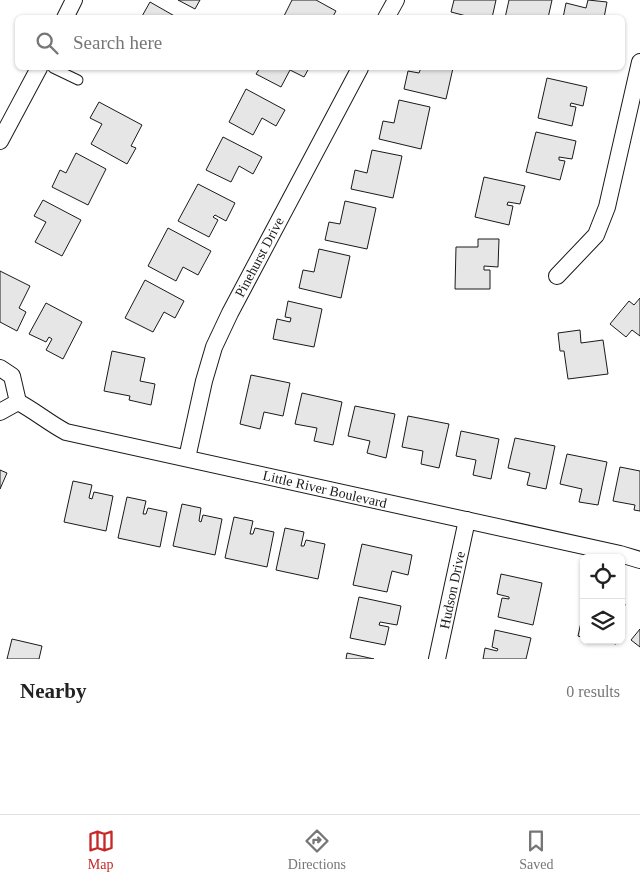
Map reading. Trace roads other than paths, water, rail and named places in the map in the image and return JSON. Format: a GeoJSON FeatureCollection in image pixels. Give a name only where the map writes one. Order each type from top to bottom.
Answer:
{"type":"FeatureCollection","features":[{"type":"Feature","properties":{"kind":"street"},"geometry":{"type":"LineString","coordinates":[[66,15],[74,0]]}},
{"type":"Feature","properties":{"kind":"street"},"geometry":{"type":"LineString","coordinates":[[388,15],[396,0]]}},
{"type":"Feature","properties":{"kind":"street"},"geometry":{"type":"LineString","coordinates":[[557,276],[596,235],[607,207],[640,62]]}},
{"type":"Feature","properties":{"kind":"street"},"geometry":{"type":"LineString","coordinates":[[0,141],[38,70]]}},
{"type":"Feature","properties":{"kind":"street","name":"Pinehurst Drive"},"geometry":{"type":"LineString","coordinates":[[187,458],[204,380],[214,346],[359,70]]}},
{"type":"Feature","properties":{"kind":"street"},"geometry":{"type":"LineString","coordinates":[[0,368],[12,376],[18,402],[0,412]]}},
{"type":"Feature","properties":{"kind":"street","name":"Little River Boulevard"},"geometry":{"type":"LineString","coordinates":[[18,402],[66,432],[640,560]]}},
{"type":"Feature","properties":{"kind":"street","name":"Hudson Drive"},"geometry":{"type":"LineString","coordinates":[[437,659],[467,520]]}},
{"type":"Feature","properties":{"kind":"lane"},"geometry":{"type":"LineString","coordinates":[[57,70],[78,80]]}}]}
